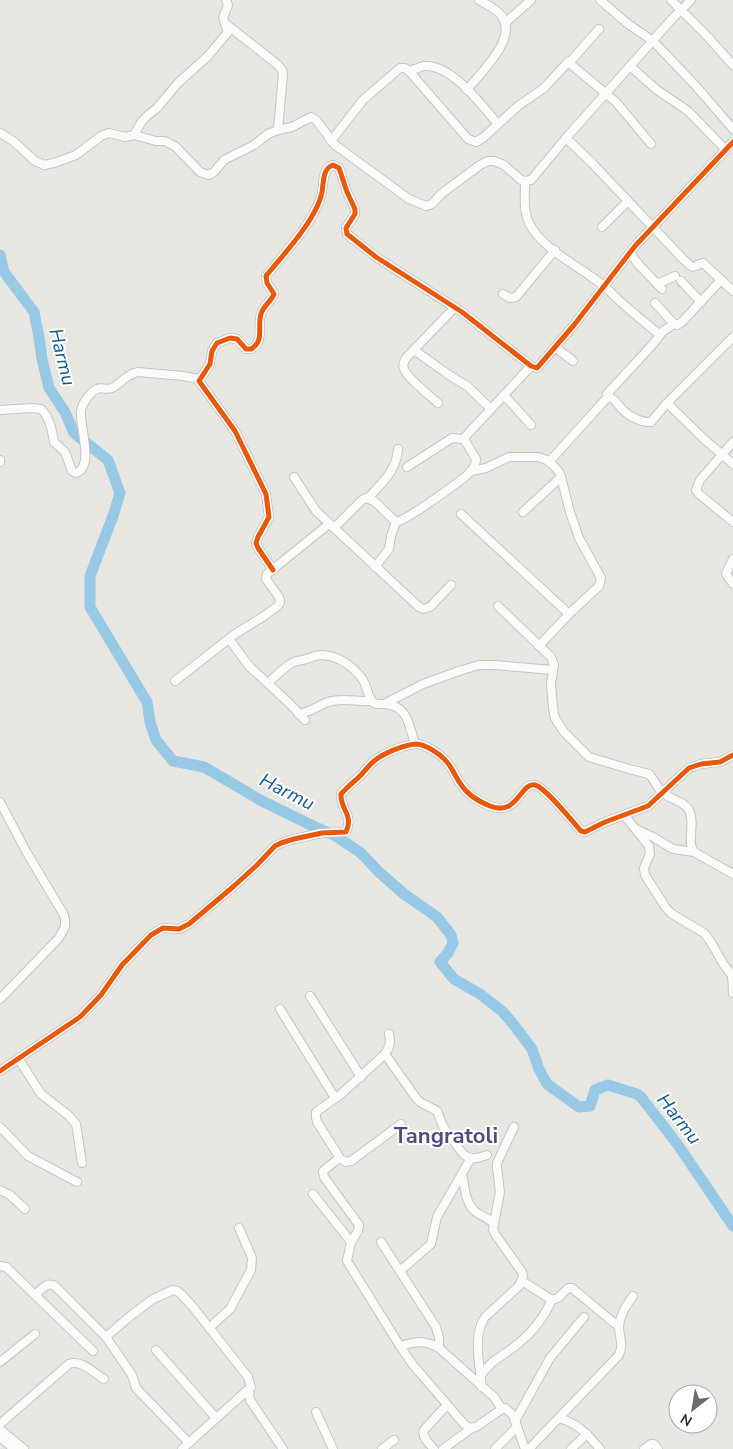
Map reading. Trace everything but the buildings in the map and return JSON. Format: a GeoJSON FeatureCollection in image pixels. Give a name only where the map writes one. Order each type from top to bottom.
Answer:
{"type":"FeatureCollection","features":[{"type":"Feature","properties":{"kind":"street"},"geometry":{"type":"LineString","coordinates":[[134,135],[147,116],[157,108],[178,83],[208,56],[225,36],[228,30],[223,16],[227,7],[226,0]]}},
{"type":"Feature","properties":{"kind":"street"},"geometry":{"type":"LineString","coordinates":[[467,90],[502,44],[506,33],[505,23],[499,13],[479,0]]}},
{"type":"Feature","properties":{"kind":"street"},"geometry":{"type":"LineString","coordinates":[[505,23],[531,0]]}},
{"type":"Feature","properties":{"kind":"street"},"geometry":{"type":"LineString","coordinates":[[600,0],[628,24],[653,41],[733,129]]}},
{"type":"Feature","properties":{"kind":"street"},"geometry":{"type":"LineString","coordinates":[[671,0],[707,36],[733,66]]}},
{"type":"Feature","properties":{"kind":"street"},"geometry":{"type":"LineString","coordinates":[[525,182],[533,178],[566,138],[691,0]]}},
{"type":"Feature","properties":{"kind":"street"},"geometry":{"type":"LineString","coordinates":[[224,22],[282,70],[278,130]]}},
{"type":"Feature","properties":{"kind":"street"},"geometry":{"type":"LineString","coordinates":[[331,141],[355,108],[372,90],[400,68],[405,68],[468,139],[476,142],[518,106],[544,88],[599,29]]}},
{"type":"Feature","properties":{"kind":"street"},"geometry":{"type":"LineString","coordinates":[[570,62],[622,107],[652,144]]}},
{"type":"Feature","properties":{"kind":"street"},"geometry":{"type":"LineString","coordinates":[[409,71],[424,66],[448,73],[467,90],[498,124]]}},
{"type":"Feature","properties":{"kind":"street"},"geometry":{"type":"LineString","coordinates":[[630,66],[657,90],[688,111],[726,150]]}},
{"type":"Feature","properties":{"kind":"street"},"geometry":{"type":"LineString","coordinates":[[0,133],[13,141],[35,161],[44,165],[76,155],[105,134],[112,133],[125,137],[134,135],[156,141],[165,141],[171,143],[198,170],[206,175],[214,172],[224,160],[242,152],[268,134],[292,128],[311,117],[319,123],[331,141],[409,199],[426,206],[432,204],[442,194],[488,161],[504,165],[525,182]]}},
{"type":"Feature","properties":{"kind":"street"},"geometry":{"type":"LineString","coordinates":[[566,138],[683,259],[695,268],[703,263],[731,286]]}},
{"type":"Feature","properties":{"kind":"street"},"geometry":{"type":"LineString","coordinates":[[272,570],[256,543],[269,517],[266,494],[235,431],[199,382],[210,364],[212,352],[217,343],[230,338],[237,339],[246,349],[251,350],[259,342],[262,312],[274,294],[267,282],[266,276],[310,219],[322,194],[325,171],[328,168],[333,165],[341,171],[347,192],[355,209],[355,214],[346,228],[347,234],[376,257],[455,307],[531,366],[539,367],[630,253],[733,142]]}},
{"type":"Feature","properties":{"kind":"street"},"geometry":{"type":"LineString","coordinates":[[525,182],[525,208],[534,232],[555,250],[605,286],[660,335]]}},
{"type":"Feature","properties":{"kind":"street"},"geometry":{"type":"LineString","coordinates":[[602,227],[628,201]]}},
{"type":"Feature","properties":{"kind":"street"},"geometry":{"type":"LineString","coordinates":[[503,294],[512,298],[516,297],[555,250]]}},
{"type":"Feature","properties":{"kind":"street"},"geometry":{"type":"LineString","coordinates":[[630,253],[660,287],[678,278],[701,302]]}},
{"type":"Feature","properties":{"kind":"street"},"geometry":{"type":"LineString","coordinates":[[607,394],[660,335],[674,324],[677,325],[682,322],[722,280]]}},
{"type":"Feature","properties":{"kind":"street"},"geometry":{"type":"LineString","coordinates":[[655,303],[674,324]]}},
{"type":"Feature","properties":{"kind":"street"},"geometry":{"type":"LineString","coordinates":[[438,403],[407,374],[403,368],[404,362],[455,307]]}},
{"type":"Feature","properties":{"kind":"street"},"geometry":{"type":"LineString","coordinates":[[550,462],[607,398],[611,397],[614,399],[625,413],[648,422],[652,421],[667,403],[731,342]]}},
{"type":"Feature","properties":{"kind":"street"},"geometry":{"type":"LineString","coordinates":[[555,347],[573,361]]}},
{"type":"Feature","properties":{"kind":"street"},"geometry":{"type":"LineString","coordinates":[[414,350],[449,376],[467,386],[491,408]]}},
{"type":"Feature","properties":{"kind":"street"},"geometry":{"type":"LineString","coordinates":[[464,439],[531,366]]}},
{"type":"Feature","properties":{"kind":"street"},"geometry":{"type":"LineString","coordinates":[[0,410],[41,409],[49,421],[54,442],[65,452],[72,471],[79,472],[83,466],[86,447],[81,415],[82,408],[98,389],[110,388],[131,374],[142,372],[184,376],[200,380]]}},
{"type":"Feature","properties":{"kind":"street"},"geometry":{"type":"LineString","coordinates":[[504,395],[531,425]]}},
{"type":"Feature","properties":{"kind":"street"},"geometry":{"type":"LineString","coordinates":[[667,403],[721,455],[733,464]]}},
{"type":"Feature","properties":{"kind":"street"},"geometry":{"type":"LineString","coordinates":[[407,467],[452,438],[464,439]]}},
{"type":"Feature","properties":{"kind":"street"},"geometry":{"type":"LineString","coordinates":[[396,522],[402,521],[429,503],[471,471],[476,463],[476,459],[464,439]]}},
{"type":"Feature","properties":{"kind":"street"},"geometry":{"type":"LineString","coordinates":[[733,442],[696,486],[698,494],[733,522]]}},
{"type":"Feature","properties":{"kind":"street"},"geometry":{"type":"LineString","coordinates":[[176,681],[229,639],[278,606],[280,602],[279,597],[266,579],[267,574],[332,526],[362,500],[368,498],[393,469],[398,458],[398,449]]}},
{"type":"Feature","properties":{"kind":"street"},"geometry":{"type":"LineString","coordinates":[[471,471],[486,468],[510,457],[538,458],[550,462],[558,469],[579,538],[601,578],[598,586],[539,646]]}},
{"type":"Feature","properties":{"kind":"street"},"geometry":{"type":"LineString","coordinates":[[523,512],[561,477]]}},
{"type":"Feature","properties":{"kind":"street"},"geometry":{"type":"LineString","coordinates":[[294,478],[316,512],[424,609],[430,607],[451,585]]}},
{"type":"Feature","properties":{"kind":"street"},"geometry":{"type":"LineString","coordinates":[[368,498],[374,500],[396,522]]}},
{"type":"Feature","properties":{"kind":"street"},"geometry":{"type":"LineString","coordinates":[[461,514],[569,614]]}},
{"type":"Feature","properties":{"kind":"street"},"geometry":{"type":"LineString","coordinates":[[376,567],[389,549],[396,522]]}},
{"type":"Feature","properties":{"kind":"street"},"geometry":{"type":"LineString","coordinates":[[733,559],[726,572],[726,575],[733,584]]}},
{"type":"Feature","properties":{"kind":"street"},"geometry":{"type":"LineString","coordinates":[[498,606],[551,657],[554,665],[551,684],[553,708],[555,718],[564,732],[589,757],[647,773],[663,793],[684,804],[689,811],[692,830],[690,846],[694,852]]}},
{"type":"Feature","properties":{"kind":"street"},"geometry":{"type":"LineString","coordinates":[[229,639],[249,666],[302,717],[329,701],[371,701],[377,704],[394,705],[405,714],[415,744]]}},
{"type":"Feature","properties":{"kind":"street"},"geometry":{"type":"LineString","coordinates":[[268,683],[295,661],[322,655],[345,662],[352,668],[366,686],[371,701]]}},
{"type":"Feature","properties":{"kind":"street"},"geometry":{"type":"LineString","coordinates":[[384,704],[423,684],[459,670],[479,665],[553,670]]}},
{"type":"Feature","properties":{"kind":"street"},"geometry":{"type":"LineString","coordinates":[[0,1071],[80,1017],[101,995],[122,965],[151,935],[163,928],[179,929],[189,924],[240,881],[275,846],[322,833],[346,832],[350,820],[342,800],[342,792],[375,760],[392,751],[415,744],[426,747],[445,759],[468,794],[496,808],[510,806],[527,787],[533,785],[542,789],[585,832],[605,822],[648,806],[689,768],[701,764],[720,762],[733,754]]}},
{"type":"Feature","properties":{"kind":"street"},"geometry":{"type":"LineString","coordinates":[[0,802],[27,853],[64,914],[66,922],[58,939],[0,998]]}},
{"type":"Feature","properties":{"kind":"street"},"geometry":{"type":"LineString","coordinates":[[624,815],[649,846],[650,854],[644,868],[645,876],[672,914],[704,933],[708,938],[725,967],[732,975],[733,993]]}},
{"type":"Feature","properties":{"kind":"street"},"geometry":{"type":"LineString","coordinates":[[634,828],[654,837],[673,849],[694,852],[733,874]]}},
{"type":"Feature","properties":{"kind":"street"},"geometry":{"type":"LineString","coordinates":[[310,996],[361,1077]]}},
{"type":"Feature","properties":{"kind":"street"},"geometry":{"type":"LineString","coordinates":[[280,1009],[335,1098]]}},
{"type":"Feature","properties":{"kind":"street"},"geometry":{"type":"LineString","coordinates":[[389,1034],[391,1041],[385,1054],[361,1077],[316,1112],[316,1117],[317,1122],[339,1158],[346,1162],[351,1161],[401,1124]]}},
{"type":"Feature","properties":{"kind":"street"},"geometry":{"type":"LineString","coordinates":[[385,1054],[416,1098],[437,1111],[443,1126],[464,1154],[471,1158],[487,1155]]}},
{"type":"Feature","properties":{"kind":"street"},"geometry":{"type":"LineString","coordinates":[[18,1058],[42,1094],[76,1124],[82,1163]]}},
{"type":"Feature","properties":{"kind":"street"},"geometry":{"type":"LineString","coordinates":[[0,1126],[28,1156],[76,1182]]}},
{"type":"Feature","properties":{"kind":"street"},"geometry":{"type":"LineString","coordinates":[[482,1387],[478,1332],[485,1317],[519,1286],[523,1276],[494,1234],[493,1224],[500,1192],[497,1163],[514,1127]]}},
{"type":"Feature","properties":{"kind":"street"},"geometry":{"type":"LineString","coordinates":[[339,1158],[326,1168],[323,1174],[359,1225],[358,1232],[351,1242],[347,1257],[349,1265],[400,1346],[421,1375],[464,1424],[472,1428]]}},
{"type":"Feature","properties":{"kind":"street"},"geometry":{"type":"LineString","coordinates":[[400,1272],[431,1244],[438,1217],[471,1158]]}},
{"type":"Feature","properties":{"kind":"street"},"geometry":{"type":"LineString","coordinates":[[462,1174],[468,1203],[475,1211],[488,1218],[493,1224]]}},
{"type":"Feature","properties":{"kind":"street"},"geometry":{"type":"LineString","coordinates":[[0,1190],[10,1195],[25,1209]]}},
{"type":"Feature","properties":{"kind":"street"},"geometry":{"type":"LineString","coordinates":[[313,1194],[351,1242]]}},
{"type":"Feature","properties":{"kind":"street"},"geometry":{"type":"LineString","coordinates":[[209,1328],[230,1309],[251,1270],[252,1258],[239,1228]]}},
{"type":"Feature","properties":{"kind":"street"},"geometry":{"type":"LineString","coordinates":[[381,1242],[436,1326],[439,1348]]}},
{"type":"Feature","properties":{"kind":"street"},"geometry":{"type":"LineString","coordinates":[[1,1265],[6,1267],[93,1351]]}},
{"type":"Feature","properties":{"kind":"street"},"geometry":{"type":"LineString","coordinates":[[522,1281],[552,1300]]}},
{"type":"Feature","properties":{"kind":"street"},"geometry":{"type":"LineString","coordinates":[[35,1295],[47,1284],[55,1286],[106,1337],[132,1375],[136,1388],[189,1443]]}},
{"type":"Feature","properties":{"kind":"street"},"geometry":{"type":"LineString","coordinates":[[481,1375],[489,1364],[520,1342],[541,1322],[552,1300],[558,1298],[568,1288],[572,1288],[619,1327]]}},
{"type":"Feature","properties":{"kind":"street"},"geometry":{"type":"LineString","coordinates":[[106,1337],[153,1299],[173,1290],[177,1291],[248,1377],[251,1386],[250,1400],[283,1449]]}},
{"type":"Feature","properties":{"kind":"street"},"geometry":{"type":"LineString","coordinates":[[530,1449],[619,1355],[622,1349],[622,1342],[619,1327],[623,1311],[633,1296]]}},
{"type":"Feature","properties":{"kind":"street"},"geometry":{"type":"LineString","coordinates":[[495,1449],[516,1424],[550,1358],[584,1317]]}},
{"type":"Feature","properties":{"kind":"street"},"geometry":{"type":"LineString","coordinates":[[0,1362],[34,1334]]}},
{"type":"Feature","properties":{"kind":"street"},"geometry":{"type":"LineString","coordinates":[[400,1346],[420,1341],[439,1348],[497,1400],[502,1409]]}},
{"type":"Feature","properties":{"kind":"street"},"geometry":{"type":"LineString","coordinates":[[156,1350],[216,1418]]}},
{"type":"Feature","properties":{"kind":"street"},"geometry":{"type":"LineString","coordinates":[[0,1424],[69,1364],[74,1362],[80,1363],[104,1379]]}},
{"type":"Feature","properties":{"kind":"street"},"geometry":{"type":"LineString","coordinates":[[182,1449],[251,1386]]}},
{"type":"Feature","properties":{"kind":"street"},"geometry":{"type":"LineString","coordinates":[[434,1449],[422,1433],[447,1405]]}},
{"type":"Feature","properties":{"kind":"street"},"geometry":{"type":"LineString","coordinates":[[444,1449],[472,1428],[505,1408],[509,1411],[516,1424],[525,1449]]}},
{"type":"Feature","properties":{"kind":"street"},"geometry":{"type":"LineString","coordinates":[[316,1412],[333,1449]]}},
{"type":"Feature","properties":{"kind":"street"},"geometry":{"type":"LineString","coordinates":[[559,1418],[571,1422],[582,1429],[600,1449]]}},
{"type":"Feature","properties":{"kind":"street"},"geometry":{"type":"LineString","coordinates":[[0,1429],[24,1449]]}},
{"type":"Feature","properties":{"kind":"street"},"geometry":{"type":"LineString","coordinates":[[571,1449],[586,1434]]}},
{"type":"Feature","properties":{"kind":"street"},"geometry":{"type":"LineString","coordinates":[[0,1437],[14,1449]]}},
{"type":"Feature","properties":{"kind":"street"},"geometry":{"type":"LineString","coordinates":[[382,1449],[394,1440]]}},
{"type":"Feature","properties":{"kind":"street"},"geometry":{"type":"LineString","coordinates":[[644,1449],[654,1444],[658,1449]]}},
{"type":"Feature","properties":{"kind":"waterway","name":"Harmu"},"geometry":{"type":"LineString","coordinates":[[0,255],[4,272],[34,312],[49,388],[65,412],[74,433],[108,460],[120,493],[90,576],[90,607],[147,702],[150,722],[156,740],[173,761],[204,767],[262,801],[334,835],[361,853],[404,894],[437,917],[451,935],[453,943],[448,953],[440,962],[454,979],[480,994],[502,1011],[532,1049],[547,1084],[579,1107],[590,1106],[595,1090],[608,1085],[641,1097],[678,1145],[733,1226]]}},
{"type":"Feature","properties":{"kind":"cycle path"},"geometry":{"type":"LineString","coordinates":[[273,570],[256,543],[269,517],[266,494],[235,431],[199,381],[210,364],[212,351],[217,343],[230,338],[237,339],[246,349],[251,349],[258,342],[261,314],[274,294],[267,283],[266,276],[314,214],[322,192],[325,173],[329,167],[333,165],[339,168],[355,209],[355,214],[346,228],[347,234],[376,257],[462,312],[531,366],[537,368],[574,325],[635,246],[733,142]]}},
{"type":"Feature","properties":{"kind":"cycle path"},"geometry":{"type":"LineString","coordinates":[[0,1071],[80,1017],[101,995],[122,965],[151,935],[163,928],[179,929],[189,924],[234,886],[275,846],[294,839],[322,833],[346,832],[348,816],[342,804],[341,794],[374,761],[394,750],[416,744],[432,750],[448,763],[469,794],[490,806],[507,807],[530,785],[540,787],[559,805],[581,831],[585,832],[605,822],[648,806],[689,768],[701,764],[720,762],[733,755]]}},
{"type":"Feature","properties":{"kind":"district","name":"Tangratoli"},"geometry":{"type":"Point","coordinates":[446,1136]}}]}
